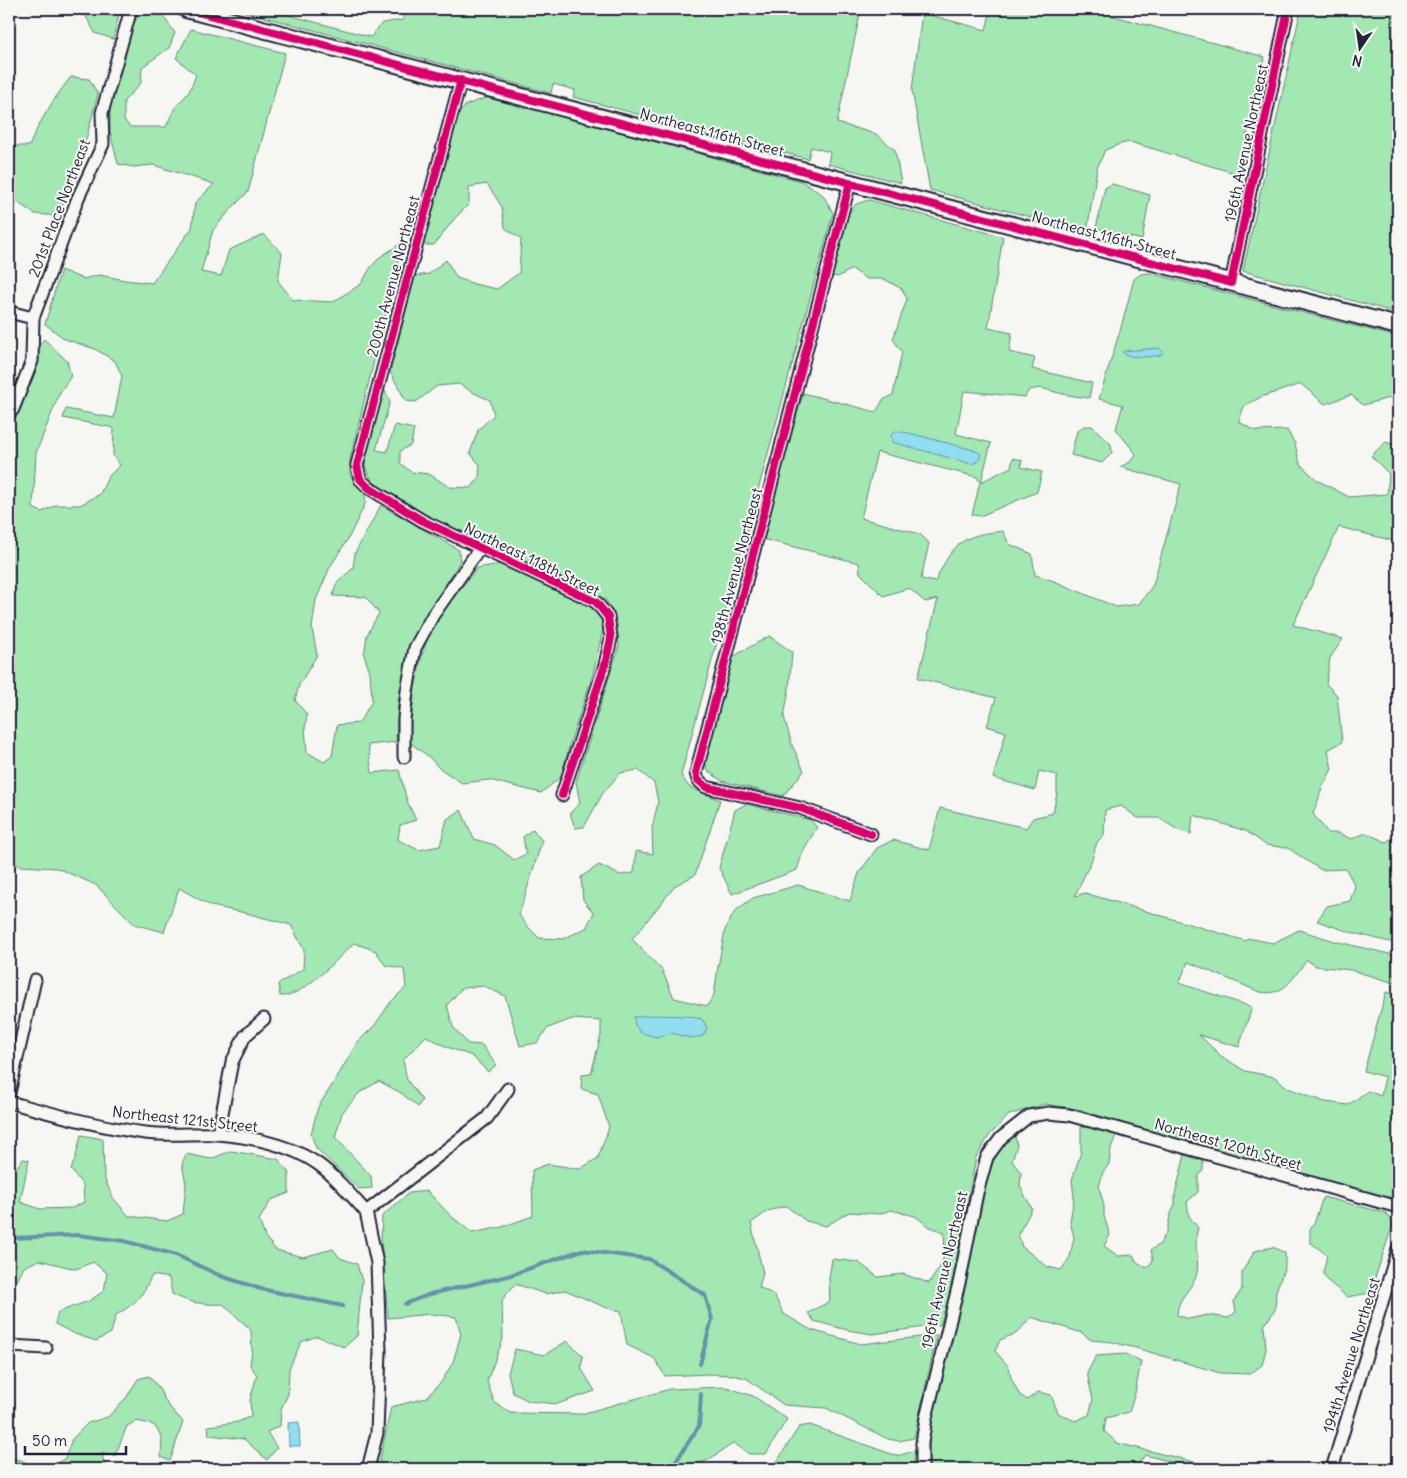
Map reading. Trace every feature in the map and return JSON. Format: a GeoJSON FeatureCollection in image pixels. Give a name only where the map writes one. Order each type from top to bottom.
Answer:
{"type":"FeatureCollection","features":[{"type":"Feature","properties":{"kind":"street","name":"201st Place Northeast"},"geometry":{"type":"LineString","coordinates":[[9,414],[13,410],[32,361],[33,318],[78,198],[102,144],[102,113],[131,9]]}},
{"type":"Feature","properties":{"kind":"street","name":"Northeast 116th Street"},"geometry":{"type":"LineString","coordinates":[[186,9],[1398,326]]}},
{"type":"Feature","properties":{"kind":"street","name":"196th Avenue Northeast"},"geometry":{"type":"LineString","coordinates":[[1231,283],[1288,9]]}},
{"type":"Feature","properties":{"kind":"street","name":"200th Avenue Northeast"},"geometry":{"type":"LineString","coordinates":[[360,479],[357,465],[359,454],[461,80]]}},
{"type":"Feature","properties":{"kind":"street","name":"198th Avenue Northeast"},"geometry":{"type":"LineString","coordinates":[[850,182],[696,773],[698,780],[706,787],[800,808],[871,834]]}},
{"type":"Feature","properties":{"kind":"street"},"geometry":{"type":"LineString","coordinates":[[9,312],[33,318]]}},
{"type":"Feature","properties":{"kind":"street","name":"Northeast 118th Street"},"geometry":{"type":"LineString","coordinates":[[360,479],[369,488],[423,521],[596,602],[608,617],[611,638],[605,665],[562,795]]}},
{"type":"Feature","properties":{"kind":"street"},"geometry":{"type":"LineString","coordinates":[[404,758],[404,719],[415,648],[433,615],[480,548]]}},
{"type":"Feature","properties":{"kind":"street"},"geometry":{"type":"LineString","coordinates":[[9,1094],[35,980]]}},
{"type":"Feature","properties":{"kind":"street"},"geometry":{"type":"LineString","coordinates":[[218,1134],[232,1062],[244,1036],[264,1020]]}},
{"type":"Feature","properties":{"kind":"street"},"geometry":{"type":"LineString","coordinates":[[368,1469],[377,1434],[380,1351],[377,1263],[366,1212],[487,1118],[508,1089]]}},
{"type":"Feature","properties":{"kind":"street","name":"Northeast 121st Street"},"geometry":{"type":"LineString","coordinates":[[9,1102],[84,1122],[147,1133],[218,1134],[263,1141],[288,1148],[317,1164],[336,1180],[366,1212]]}},
{"type":"Feature","properties":{"kind":"street","name":"196th Avenue Northeast"},"geometry":{"type":"LineString","coordinates":[[922,1469],[922,1442],[926,1418],[960,1279],[986,1157],[1001,1138],[1029,1116],[1049,1113]]}},
{"type":"Feature","properties":{"kind":"street","name":"Northeast 120th Street"},"geometry":{"type":"LineString","coordinates":[[1049,1113],[1069,1115],[1398,1207]]}},
{"type":"Feature","properties":{"kind":"street","name":"194th Avenue Northeast"},"geometry":{"type":"LineString","coordinates":[[1332,1469],[1398,1249]]}},
{"type":"Feature","properties":{"kind":"street"},"geometry":{"type":"LineString","coordinates":[[9,1346],[46,1348]]}},
{"type":"Feature","properties":{"kind":"green space"},"geometry":{"type":"Polygon","coordinates":[[[82,9],[115,9],[119,14],[113,39],[95,33],[82,9]]]}},
{"type":"Feature","properties":{"kind":"green space"},"geometry":{"type":"Polygon","coordinates":[[[234,9],[266,9],[371,37],[382,23],[403,20],[404,9],[861,9],[837,123],[876,134],[895,150],[901,183],[828,164],[830,152],[811,147],[808,159],[573,97],[575,90],[553,84],[551,93],[234,9]]]}},
{"type":"Feature","properties":{"kind":"green space"},"geometry":{"type":"Polygon","coordinates":[[[991,9],[1088,9],[1265,57],[1238,174],[1130,142],[1120,144],[1105,150],[1097,168],[1087,232],[930,190],[912,90],[922,13],[986,30],[991,9]]]}},
{"type":"Feature","properties":{"kind":"green space"},"geometry":{"type":"Polygon","coordinates":[[[1301,9],[1398,9],[1398,313],[1243,271],[1301,9]]]}},
{"type":"Feature","properties":{"kind":"green space"},"geometry":{"type":"Polygon","coordinates":[[[143,12],[163,16],[175,33],[169,48],[142,67],[141,83],[124,101],[124,120],[130,127],[166,127],[174,109],[189,92],[196,75],[176,58],[191,29],[285,53],[248,192],[213,230],[201,272],[221,276],[229,250],[264,234],[282,253],[278,281],[293,300],[333,302],[361,284],[371,267],[380,257],[403,242],[350,459],[350,475],[364,491],[366,502],[349,537],[330,567],[316,600],[312,628],[317,655],[299,685],[295,700],[307,715],[305,728],[307,752],[324,762],[332,756],[337,725],[359,723],[372,701],[370,672],[364,655],[367,635],[379,613],[366,597],[333,596],[336,584],[353,568],[355,553],[381,505],[459,550],[460,561],[410,645],[398,703],[396,742],[368,745],[372,773],[399,770],[407,801],[416,820],[400,825],[398,840],[419,850],[440,846],[447,819],[461,810],[474,839],[495,845],[514,860],[526,854],[523,837],[533,829],[542,841],[519,915],[539,938],[563,939],[586,928],[594,913],[583,900],[581,877],[599,865],[620,875],[634,873],[636,851],[653,854],[652,828],[658,802],[654,783],[638,770],[620,773],[603,793],[584,827],[575,828],[570,813],[580,803],[576,782],[619,646],[617,623],[606,600],[444,526],[385,494],[371,479],[365,466],[366,447],[383,387],[390,401],[376,450],[387,452],[395,425],[414,429],[411,445],[400,451],[400,463],[411,472],[429,474],[449,487],[471,488],[479,478],[480,465],[470,453],[478,430],[494,415],[490,400],[459,384],[437,386],[416,402],[406,401],[390,372],[415,276],[429,274],[446,260],[457,278],[497,289],[519,273],[521,239],[505,228],[502,207],[487,184],[469,187],[469,204],[455,218],[434,245],[423,245],[457,116],[466,105],[488,97],[801,181],[823,195],[833,213],[681,775],[689,787],[720,800],[695,875],[676,885],[632,939],[662,970],[674,998],[707,1006],[714,995],[725,930],[735,911],[753,898],[798,885],[850,901],[859,873],[877,848],[893,840],[929,850],[940,808],[1026,828],[1033,818],[1053,813],[1057,793],[1057,775],[1039,771],[1035,790],[993,778],[1006,732],[987,726],[996,698],[918,678],[938,599],[925,602],[909,588],[883,596],[860,573],[859,563],[762,539],[803,393],[876,412],[883,400],[893,395],[902,352],[893,339],[907,299],[902,289],[884,279],[867,279],[852,269],[838,277],[831,276],[848,214],[856,204],[869,200],[1003,237],[988,328],[1012,333],[1009,352],[1035,358],[1032,369],[1092,383],[1089,398],[1040,388],[1029,390],[1025,397],[964,391],[956,434],[991,443],[981,482],[1011,467],[1013,458],[1022,460],[1021,467],[1042,472],[1037,492],[980,516],[972,515],[980,482],[977,477],[877,452],[861,518],[920,534],[929,543],[921,579],[935,582],[953,550],[967,539],[977,535],[1003,531],[1009,544],[1032,554],[1035,575],[1116,607],[1139,604],[1153,585],[1181,484],[1120,467],[1130,462],[1136,454],[1116,429],[1123,405],[1099,399],[1134,279],[1141,274],[1149,273],[1398,337],[1398,355],[1396,358],[1398,378],[1393,397],[1363,405],[1351,395],[1325,404],[1301,384],[1261,397],[1244,406],[1239,422],[1256,431],[1287,430],[1295,444],[1300,464],[1317,480],[1349,497],[1387,494],[1389,474],[1371,456],[1386,442],[1398,446],[1398,542],[1339,527],[1293,625],[1343,639],[1330,658],[1326,684],[1337,695],[1342,742],[1328,750],[1332,769],[1323,786],[1313,814],[1328,833],[1338,833],[1351,839],[1366,833],[1386,842],[1398,834],[1398,944],[1350,932],[1317,921],[1327,906],[1350,901],[1355,886],[1346,869],[1321,870],[1288,848],[1266,845],[1246,831],[1193,815],[1191,834],[1178,830],[1159,818],[1138,818],[1121,806],[1105,810],[1104,835],[1097,842],[1092,859],[1075,896],[1085,893],[1246,941],[1247,938],[1273,943],[1299,930],[1338,942],[1398,956],[1398,984],[1351,970],[1316,966],[1307,960],[1293,979],[1276,992],[1260,992],[1188,962],[1179,983],[1252,1007],[1239,1047],[1199,1035],[1221,1056],[1245,1071],[1275,1077],[1288,1088],[1325,1102],[1348,1105],[1368,1091],[1381,1096],[1385,1077],[1364,1071],[1386,992],[1398,996],[1398,1196],[1387,1199],[1202,1148],[1077,1109],[1045,1104],[1009,1115],[989,1136],[976,1157],[950,1295],[940,1325],[872,1334],[847,1330],[814,1321],[808,1313],[830,1301],[829,1279],[832,1259],[858,1262],[878,1277],[903,1274],[929,1283],[940,1267],[945,1253],[944,1232],[930,1227],[915,1216],[891,1210],[879,1214],[849,1212],[826,1226],[806,1221],[786,1206],[768,1211],[751,1223],[763,1273],[759,1287],[774,1295],[784,1314],[811,1330],[861,1344],[937,1335],[914,1438],[899,1441],[888,1439],[826,1408],[784,1405],[746,1378],[732,1375],[708,1374],[665,1376],[654,1358],[627,1345],[621,1311],[607,1308],[565,1290],[546,1294],[515,1284],[502,1300],[503,1339],[487,1381],[494,1402],[510,1413],[581,1414],[670,1389],[726,1387],[753,1396],[787,1419],[766,1454],[749,1454],[734,1443],[708,1460],[685,1469],[378,1469],[391,1407],[426,1398],[442,1381],[453,1362],[461,1334],[456,1317],[432,1314],[388,1318],[381,1240],[382,1216],[409,1193],[427,1191],[451,1216],[472,1233],[502,1227],[533,1216],[532,1170],[548,1164],[580,1169],[598,1158],[609,1127],[598,1094],[581,1089],[582,1075],[591,1074],[601,1035],[601,1021],[572,1019],[548,1028],[537,1043],[520,1046],[505,996],[484,986],[462,988],[447,1005],[453,1027],[468,1044],[482,1045],[496,1065],[488,1072],[472,1056],[447,1047],[426,1036],[403,1060],[407,1080],[422,1100],[418,1107],[401,1093],[379,1081],[359,1093],[342,1113],[335,1137],[371,1176],[372,1188],[359,1189],[316,1148],[311,1134],[318,1107],[357,1043],[375,1025],[390,1003],[406,987],[404,969],[385,965],[376,951],[354,943],[308,985],[289,995],[280,996],[278,984],[303,969],[304,950],[291,925],[211,906],[179,888],[164,932],[134,924],[96,885],[57,868],[21,866],[9,861],[9,438],[12,421],[21,408],[39,345],[44,339],[67,361],[71,376],[60,392],[36,453],[33,508],[42,512],[56,505],[80,505],[100,494],[108,477],[120,465],[113,455],[114,428],[63,418],[66,409],[114,418],[122,376],[115,361],[95,349],[65,339],[45,324],[61,270],[83,279],[99,275],[152,283],[192,228],[195,203],[214,184],[153,165],[133,167],[118,164],[110,132],[110,102],[134,22],[143,12]]]}},
{"type":"Feature","properties":{"kind":"green space"},"geometry":{"type":"Polygon","coordinates":[[[71,77],[89,79],[98,94],[85,143],[59,216],[35,214],[9,197],[9,146],[29,146],[47,110],[71,77]]]}},
{"type":"Feature","properties":{"kind":"green space"},"geometry":{"type":"Polygon","coordinates":[[[1112,184],[1150,195],[1142,240],[1096,228],[1105,188],[1112,184]]]}},
{"type":"Feature","properties":{"kind":"green space"},"geometry":{"type":"Polygon","coordinates":[[[1084,426],[1092,426],[1111,444],[1112,453],[1102,463],[1071,455],[1077,431],[1084,426]]]}},
{"type":"Feature","properties":{"kind":"green space"},"geometry":{"type":"Polygon","coordinates":[[[501,564],[561,590],[595,609],[604,624],[593,674],[561,777],[541,793],[489,780],[462,783],[439,768],[428,756],[409,742],[417,675],[432,628],[450,601],[477,568],[501,564]]]}},
{"type":"Feature","properties":{"kind":"green space"},"geometry":{"type":"Polygon","coordinates":[[[769,636],[792,652],[789,689],[784,717],[792,745],[804,771],[783,796],[722,781],[708,771],[704,758],[731,658],[769,636]]]}},
{"type":"Feature","properties":{"kind":"green space"},"geometry":{"type":"Polygon","coordinates":[[[746,804],[810,820],[817,827],[803,851],[797,870],[732,894],[719,868],[735,810],[746,804]]]}},
{"type":"Feature","properties":{"kind":"green space"},"geometry":{"type":"Polygon","coordinates":[[[1081,1125],[1116,1135],[1111,1148],[1109,1164],[1103,1172],[1099,1187],[1104,1206],[1104,1216],[1110,1235],[1104,1246],[1118,1256],[1133,1255],[1137,1262],[1147,1268],[1153,1260],[1151,1250],[1160,1244],[1167,1231],[1175,1204],[1175,1194],[1185,1155],[1203,1161],[1203,1170],[1198,1177],[1198,1192],[1187,1202],[1189,1216],[1198,1228],[1196,1234],[1197,1273],[1193,1284],[1179,1304],[1177,1315],[1189,1319],[1207,1315],[1228,1318],[1236,1312],[1234,1301],[1242,1289],[1242,1272],[1255,1251],[1273,1247],[1285,1253],[1285,1267],[1276,1291],[1275,1310],[1264,1326],[1266,1349],[1262,1365],[1250,1374],[1220,1373],[1136,1348],[1112,1342],[1091,1340],[1082,1333],[1031,1317],[1017,1333],[1000,1340],[995,1351],[1009,1367],[1011,1378],[1019,1394],[1027,1400],[1038,1392],[1051,1395],[1058,1413],[1075,1421],[1089,1415],[1093,1400],[1087,1373],[1096,1356],[1125,1354],[1141,1361],[1129,1412],[1106,1418],[1104,1431],[1117,1443],[1223,1469],[1198,1469],[1145,1455],[1135,1469],[929,1469],[929,1432],[989,1171],[999,1149],[1014,1133],[1017,1145],[1012,1161],[1021,1173],[1020,1186],[1032,1209],[1018,1234],[1022,1247],[1048,1267],[1061,1270],[1070,1257],[1074,1237],[1070,1222],[1074,1197],[1072,1180],[1081,1152],[1081,1125]]]}},
{"type":"Feature","properties":{"kind":"green space"},"geometry":{"type":"Polygon","coordinates":[[[81,1135],[103,1139],[104,1177],[113,1198],[129,1216],[167,1221],[183,1214],[186,1184],[182,1164],[186,1154],[211,1159],[231,1151],[278,1159],[289,1173],[289,1193],[271,1200],[259,1220],[265,1237],[276,1250],[303,1257],[333,1249],[340,1258],[357,1264],[362,1281],[357,1336],[344,1347],[317,1336],[301,1342],[289,1369],[288,1394],[281,1409],[280,1426],[267,1432],[277,1448],[267,1460],[244,1439],[209,1435],[208,1426],[238,1422],[251,1416],[250,1400],[257,1375],[250,1365],[252,1350],[251,1330],[223,1304],[197,1303],[184,1300],[172,1294],[169,1278],[152,1275],[138,1299],[116,1315],[111,1333],[96,1341],[75,1334],[55,1324],[58,1312],[89,1301],[104,1291],[107,1273],[93,1262],[76,1269],[39,1260],[24,1267],[16,1283],[9,1282],[9,1177],[23,1159],[29,1160],[20,1202],[40,1209],[72,1208],[84,1202],[83,1185],[71,1170],[81,1135]]]}},
{"type":"Feature","properties":{"kind":"green space"},"geometry":{"type":"Polygon","coordinates":[[[1323,1197],[1386,1213],[1393,1224],[1370,1293],[1347,1297],[1329,1282],[1323,1273],[1327,1255],[1310,1242],[1310,1229],[1315,1221],[1323,1197]]]}},
{"type":"Feature","properties":{"kind":"green space"},"geometry":{"type":"Polygon","coordinates":[[[567,1341],[583,1356],[581,1368],[595,1391],[557,1404],[529,1401],[513,1393],[508,1373],[515,1349],[544,1355],[567,1341]]]}},
{"type":"Feature","properties":{"kind":"green space"},"geometry":{"type":"Polygon","coordinates":[[[149,1376],[158,1387],[167,1404],[183,1422],[170,1461],[161,1457],[162,1437],[154,1425],[137,1421],[127,1426],[115,1456],[102,1453],[105,1469],[9,1469],[9,1458],[21,1460],[32,1466],[51,1468],[65,1458],[72,1439],[88,1423],[108,1417],[126,1398],[138,1379],[149,1376]]]}},
{"type":"Feature","properties":{"kind":"green space"},"geometry":{"type":"Polygon","coordinates":[[[810,1425],[897,1456],[917,1450],[915,1469],[776,1469],[776,1463],[799,1427],[810,1425]]]}},
{"type":"Feature","properties":{"kind":"water"},"geometry":{"type":"Polygon","coordinates":[[[1159,348],[1163,352],[1161,355],[1156,356],[1136,357],[1123,353],[1123,351],[1159,348]]]}},
{"type":"Feature","properties":{"kind":"water"},"geometry":{"type":"Polygon","coordinates":[[[895,431],[974,450],[981,454],[979,460],[972,464],[892,442],[891,435],[895,431]]]}},
{"type":"Feature","properties":{"kind":"water"},"geometry":{"type":"Polygon","coordinates":[[[655,1015],[687,1016],[702,1019],[707,1028],[703,1036],[690,1038],[671,1033],[656,1037],[640,1032],[635,1025],[634,1017],[655,1015]]]}},
{"type":"Feature","properties":{"kind":"water"},"geometry":{"type":"Polygon","coordinates":[[[299,1422],[300,1446],[289,1446],[288,1423],[299,1422]]]}},
{"type":"Feature","properties":{"kind":"waterway"},"geometry":{"type":"LineString","coordinates":[[9,1236],[14,1238],[78,1235],[124,1241],[176,1255],[221,1276],[261,1289],[343,1306]]}},
{"type":"Feature","properties":{"kind":"waterway"},"geometry":{"type":"LineString","coordinates":[[405,1304],[430,1294],[508,1276],[582,1250],[649,1259],[705,1295],[712,1319],[700,1364]]}},
{"type":"Feature","properties":{"kind":"waterway"},"geometry":{"type":"LineString","coordinates":[[671,1469],[699,1426],[701,1394]]}},
{"type":"Feature","properties":{"kind":"cycle path"},"geometry":{"type":"LineString","coordinates":[[186,9],[1231,283],[1288,9]]}},
{"type":"Feature","properties":{"kind":"cycle path"},"geometry":{"type":"LineString","coordinates":[[461,80],[357,465],[360,479],[369,488],[423,521],[596,602],[608,617],[611,638],[605,665],[562,795]]}},
{"type":"Feature","properties":{"kind":"cycle path"},"geometry":{"type":"LineString","coordinates":[[850,182],[696,773],[698,780],[706,787],[800,808],[871,834]]}}]}
